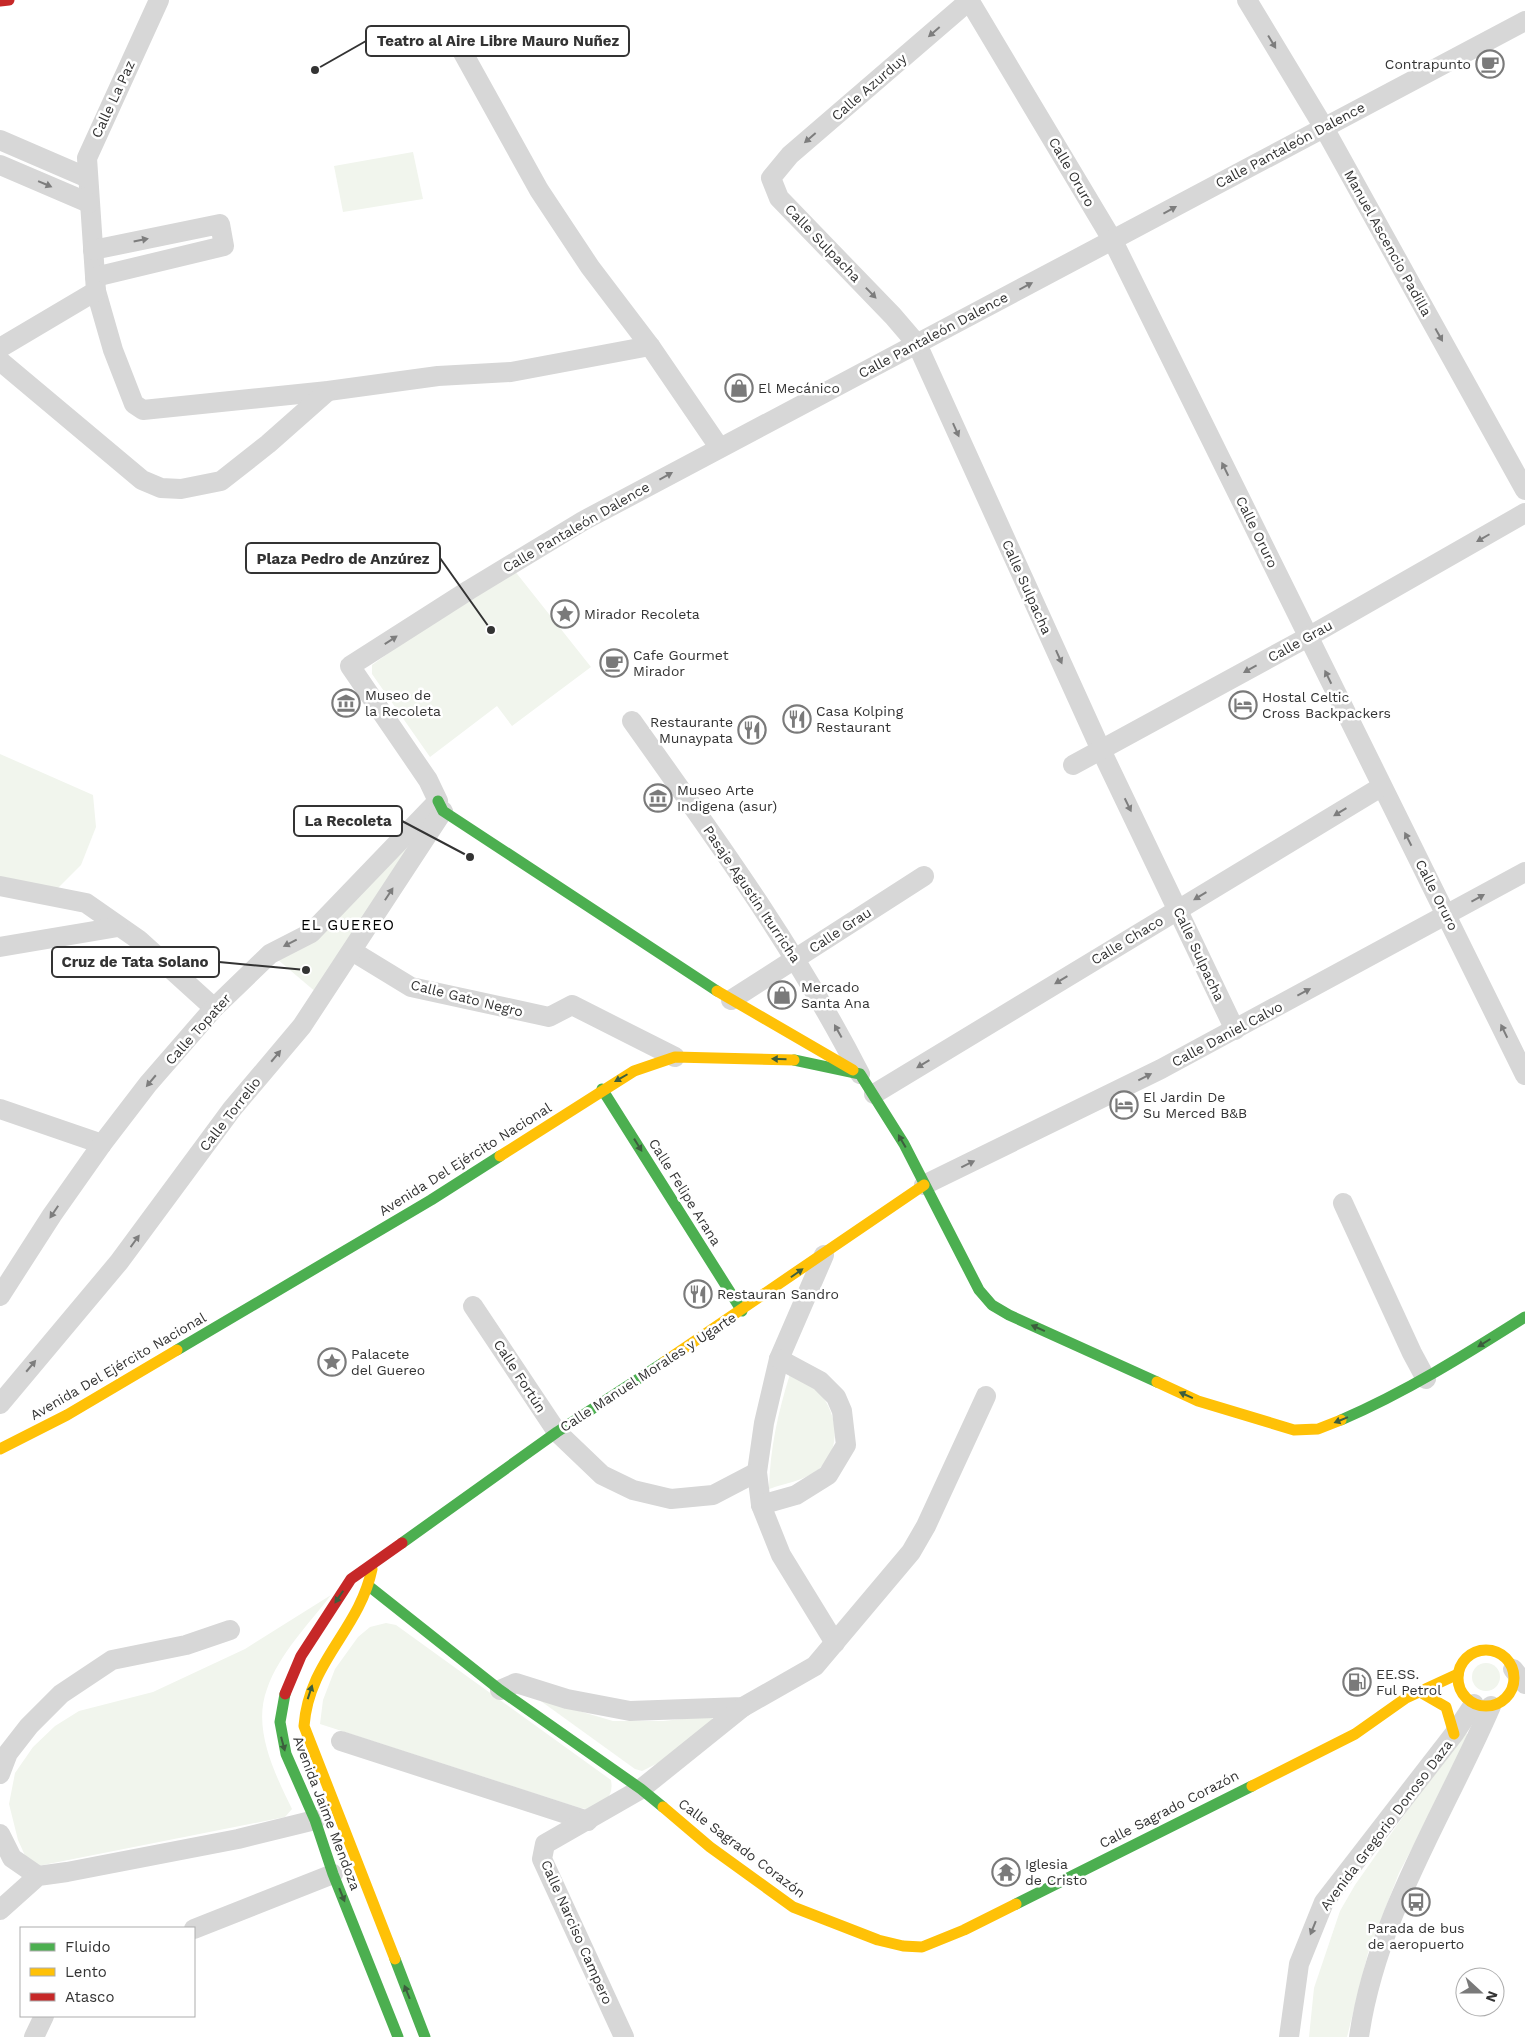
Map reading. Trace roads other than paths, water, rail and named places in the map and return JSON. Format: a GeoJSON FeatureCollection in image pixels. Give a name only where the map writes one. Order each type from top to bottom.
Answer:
{"type":"FeatureCollection","features":[{"type":"Feature","properties":{"kind":"main road"},"geometry":{"type":"LineString","coordinates":[[0,1],[9,0]]}},
{"type":"Feature","properties":{"kind":"main road"},"geometry":{"type":"LineString","coordinates":[[440,806],[731,1000],[860,1074],[904,1144],[980,1290],[992,1305],[1009,1315],[1198,1401],[1294,1430],[1318,1429],[1376,1405],[1426,1379],[1525,1317]]}},
{"type":"Feature","properties":{"kind":"main road","name":"Avenida Del Ejército Nacional"},"geometry":{"type":"LineString","coordinates":[[0,1449],[67,1415],[431,1200],[602,1089],[634,1071],[675,1056],[796,1060],[860,1074]]}},
{"type":"Feature","properties":{"kind":"main road","name":"Calle Felipe Arana"},"geometry":{"type":"LineString","coordinates":[[602,1089],[742,1311]]}},
{"type":"Feature","properties":{"kind":"main road","name":"Calle Manuel Morales y Ugarte"},"geometry":{"type":"LineString","coordinates":[[373,1563],[557,1432],[742,1311],[924,1185]]}},
{"type":"Feature","properties":{"kind":"main road","name":"Avenida Jaime Mendoza"},"geometry":{"type":"LineString","coordinates":[[373,1563],[370,1587],[314,1678],[306,1706],[304,1726],[425,2037]]}},
{"type":"Feature","properties":{"kind":"main road","name":"Avenida Jaime Mendoza"},"geometry":{"type":"LineString","coordinates":[[373,1563],[351,1579],[301,1656],[285,1694],[280,1722],[281,1736],[286,1754],[315,1820],[333,1874],[398,2037]]}},
{"type":"Feature","properties":{"kind":"main road","name":"Calle Sagrado Corazón"},"geometry":{"type":"LineString","coordinates":[[370,1587],[500,1690],[640,1789],[710,1847],[793,1907],[878,1940],[903,1946],[922,1947],[964,1930],[1355,1734],[1406,1698],[1458,1674]]}},
{"type":"Feature","properties":{"kind":"main road"},"geometry":{"type":"LineString","coordinates":[[1482,1650],[1501,1654],[1508,1660],[1519,1681],[1500,1703],[1482,1705],[1461,1692],[1458,1674],[1466,1658],[1482,1650]]}},
{"type":"Feature","properties":{"kind":"main road"},"geometry":{"type":"LineString","coordinates":[[1420,1692],[1446,1707],[1454,1734]]}},
{"type":"Feature","properties":{"kind":"street","name":"Calle La Paz"},"geometry":{"type":"LineString","coordinates":[[159,0],[87,158],[96,284],[113,350],[134,404],[144,410],[328,391],[438,376],[511,372],[650,346]]}},
{"type":"Feature","properties":{"kind":"street","name":"Calle Azurduy"},"geometry":{"type":"LineString","coordinates":[[771,178],[790,155],[970,0]]}},
{"type":"Feature","properties":{"kind":"street","name":"Calle Oruro"},"geometry":{"type":"LineString","coordinates":[[970,0],[1113,241],[1382,787],[1448,915],[1525,1075]]}},
{"type":"Feature","properties":{"kind":"street","name":"Manuel Ascencio Padilla"},"geometry":{"type":"LineString","coordinates":[[1247,0],[1323,126],[1525,490]]}},
{"type":"Feature","properties":{"kind":"street","name":"Calle Pantaleón Dalence"},"geometry":{"type":"LineString","coordinates":[[440,806],[428,780],[350,666],[469,590],[583,521],[719,447],[1113,241],[1323,126],[1525,21]]}},
{"type":"Feature","properties":{"kind":"street"},"geometry":{"type":"LineString","coordinates":[[457,42],[539,190],[590,267],[650,346],[719,447]]}},
{"type":"Feature","properties":{"kind":"street"},"geometry":{"type":"LineString","coordinates":[[0,140],[88,178]]}},
{"type":"Feature","properties":{"kind":"street"},"geometry":{"type":"LineString","coordinates":[[0,165],[89,203]]}},
{"type":"Feature","properties":{"kind":"street","name":"Calle Sulpacha"},"geometry":{"type":"LineString","coordinates":[[771,178],[779,198],[893,316],[917,344],[1101,750],[1235,1030]]}},
{"type":"Feature","properties":{"kind":"street"},"geometry":{"type":"LineString","coordinates":[[0,348],[96,284],[224,246],[220,224],[93,250]]}},
{"type":"Feature","properties":{"kind":"street"},"geometry":{"type":"LineString","coordinates":[[0,361],[142,480],[160,488],[182,490],[221,481],[268,444],[328,391]]}},
{"type":"Feature","properties":{"kind":"street","name":"Calle Grau"},"geometry":{"type":"LineString","coordinates":[[1073,766],[1308,637],[1525,514]]}},
{"type":"Feature","properties":{"kind":"street","name":"Pasaje Agustín Iturricha"},"geometry":{"type":"LineString","coordinates":[[632,721],[710,831],[796,958],[860,1074]]}},
{"type":"Feature","properties":{"kind":"street","name":"Calle Chaco"},"geometry":{"type":"LineString","coordinates":[[874,1094],[1382,787]]}},
{"type":"Feature","properties":{"kind":"street","name":"Calle Torrelio"},"geometry":{"type":"LineString","coordinates":[[0,1404],[119,1262],[232,1109],[302,1026],[352,951],[440,806]]}},
{"type":"Feature","properties":{"kind":"street","name":"Calle Topater"},"geometry":{"type":"LineString","coordinates":[[0,1296],[52,1215],[102,1144],[148,1084],[214,1008],[270,954],[311,933],[440,806]]}},
{"type":"Feature","properties":{"kind":"street","name":"Calle Daniel Calvo"},"geometry":{"type":"LineString","coordinates":[[924,1185],[1110,1095],[1235,1030],[1525,872]]}},
{"type":"Feature","properties":{"kind":"street","name":"Calle Grau"},"geometry":{"type":"LineString","coordinates":[[731,1000],[924,876]]}},
{"type":"Feature","properties":{"kind":"street"},"geometry":{"type":"LineString","coordinates":[[0,886],[86,903],[139,940],[214,1008]]}},
{"type":"Feature","properties":{"kind":"street"},"geometry":{"type":"LineString","coordinates":[[0,947],[118,927]]}},
{"type":"Feature","properties":{"kind":"street","name":"Calle Gato Negro"},"geometry":{"type":"LineString","coordinates":[[352,951],[411,987],[548,1017],[572,1005],[675,1056]]}},
{"type":"Feature","properties":{"kind":"street"},"geometry":{"type":"LineString","coordinates":[[0,1109],[102,1144]]}},
{"type":"Feature","properties":{"kind":"street"},"geometry":{"type":"LineString","coordinates":[[1343,1203],[1412,1353],[1426,1379]]}},
{"type":"Feature","properties":{"kind":"street"},"geometry":{"type":"LineString","coordinates":[[824,1255],[779,1359],[764,1423],[758,1472],[761,1506],[781,1555],[835,1643]]}},
{"type":"Feature","properties":{"kind":"street","name":"Calle Fortún"},"geometry":{"type":"LineString","coordinates":[[474,1306],[557,1432],[602,1475],[633,1490],[671,1499],[713,1495],[758,1472]]}},
{"type":"Feature","properties":{"kind":"street"},"geometry":{"type":"LineString","coordinates":[[761,1506],[796,1495],[828,1475],[846,1445],[842,1410],[836,1397],[820,1380],[779,1359]]}},
{"type":"Feature","properties":{"kind":"street","name":"Calle Narciso Campero"},"geometry":{"type":"LineString","coordinates":[[624,2037],[542,1859],[545,1844],[588,1821],[640,1789],[743,1707],[815,1666],[911,1552],[926,1526],[986,1396]]}},
{"type":"Feature","properties":{"kind":"street"},"geometry":{"type":"LineString","coordinates":[[0,1774],[8,1753],[29,1726],[61,1694],[112,1660],[186,1645],[230,1630]]}},
{"type":"Feature","properties":{"kind":"street"},"geometry":{"type":"LineString","coordinates":[[500,1690],[516,1683],[567,1699],[630,1710],[743,1707]]}},
{"type":"Feature","properties":{"kind":"street","name":"Avenida Gregorio Donoso Daza"},"geometry":{"type":"LineString","coordinates":[[1289,2037],[1299,1964],[1324,1902],[1454,1734],[1482,1705]]}},
{"type":"Feature","properties":{"kind":"street","name":"Avenida Gregorio Donoso Daza"},"geometry":{"type":"LineString","coordinates":[[1359,2037],[1378,1958],[1399,1897],[1482,1705]]}},
{"type":"Feature","properties":{"kind":"street"},"geometry":{"type":"LineString","coordinates":[[341,1741],[588,1821]]}},
{"type":"Feature","properties":{"kind":"street"},"geometry":{"type":"LineString","coordinates":[[0,1910],[38,1876],[238,1839],[315,1820]]}},
{"type":"Feature","properties":{"kind":"street"},"geometry":{"type":"LineString","coordinates":[[0,1834],[12,1858],[38,1876]]}},
{"type":"Feature","properties":{"kind":"street"},"geometry":{"type":"LineString","coordinates":[[195,1928],[333,1874]]}},
{"type":"Feature","properties":{"kind":"street"},"geometry":{"type":"LineString","coordinates":[[34,2037],[44,2017]]}},
{"type":"Feature","properties":{"kind":"place","name":"Contrapunto"},"geometry":{"type":"Point","coordinates":[1490,64]}},
{"type":"Feature","properties":{"kind":"place","name":"Teatro al Aire Libre Mauro Nuñez"},"geometry":{"type":"Point","coordinates":[315,70]}},
{"type":"Feature","properties":{"kind":"place","name":"El Mecánico"},"geometry":{"type":"Point","coordinates":[739,388]}},
{"type":"Feature","properties":{"kind":"place","name":"Mirador Recoleta"},"geometry":{"type":"Point","coordinates":[565,614]}},
{"type":"Feature","properties":{"kind":"place","name":"Plaza Pedro de Anzúrez"},"geometry":{"type":"Point","coordinates":[491,630]}},
{"type":"Feature","properties":{"kind":"place","name":"Cafe Gourmet Mirador"},"geometry":{"type":"Point","coordinates":[614,663]}},
{"type":"Feature","properties":{"kind":"place","name":"Museo de la Recoleta"},"geometry":{"type":"Point","coordinates":[346,703]}},
{"type":"Feature","properties":{"kind":"place","name":"Hostal Celtic Cross Backpackers"},"geometry":{"type":"Point","coordinates":[1243,705]}},
{"type":"Feature","properties":{"kind":"place","name":"Casa Kolping Restaurant"},"geometry":{"type":"Point","coordinates":[797,719]}},
{"type":"Feature","properties":{"kind":"place","name":"Restaurante Munaypata"},"geometry":{"type":"Point","coordinates":[752,730]}},
{"type":"Feature","properties":{"kind":"place","name":"Museo Arte Indigena (asur)"},"geometry":{"type":"Point","coordinates":[658,798]}},
{"type":"Feature","properties":{"kind":"place","name":"La Recoleta"},"geometry":{"type":"Point","coordinates":[470,857]}},
{"type":"Feature","properties":{"kind":"place","name":"Cruz de Tata Solano"},"geometry":{"type":"Point","coordinates":[306,970]}},
{"type":"Feature","properties":{"kind":"place","name":"Mercado Santa Ana"},"geometry":{"type":"Point","coordinates":[782,995]}},
{"type":"Feature","properties":{"kind":"place","name":"El Jardin De Su Merced B&B"},"geometry":{"type":"Point","coordinates":[1124,1105]}},
{"type":"Feature","properties":{"kind":"place","name":"Restauran Sandro"},"geometry":{"type":"Point","coordinates":[698,1294]}},
{"type":"Feature","properties":{"kind":"place","name":"Palacete del Guereo"},"geometry":{"type":"Point","coordinates":[332,1362]}},
{"type":"Feature","properties":{"kind":"place","name":"EE.SS. Ful Petrol"},"geometry":{"type":"Point","coordinates":[1357,1682]}},
{"type":"Feature","properties":{"kind":"place","name":"Iglesia de Cristo"},"geometry":{"type":"Point","coordinates":[1006,1872]}},
{"type":"Feature","properties":{"kind":"place","name":"Parada de bus de aeropuerto"},"geometry":{"type":"Point","coordinates":[1416,1902]}},
{"type":"Feature","properties":{"kind":"district","name":"EL GUEREO"},"geometry":{"type":"Point","coordinates":[348,925]}}]}
